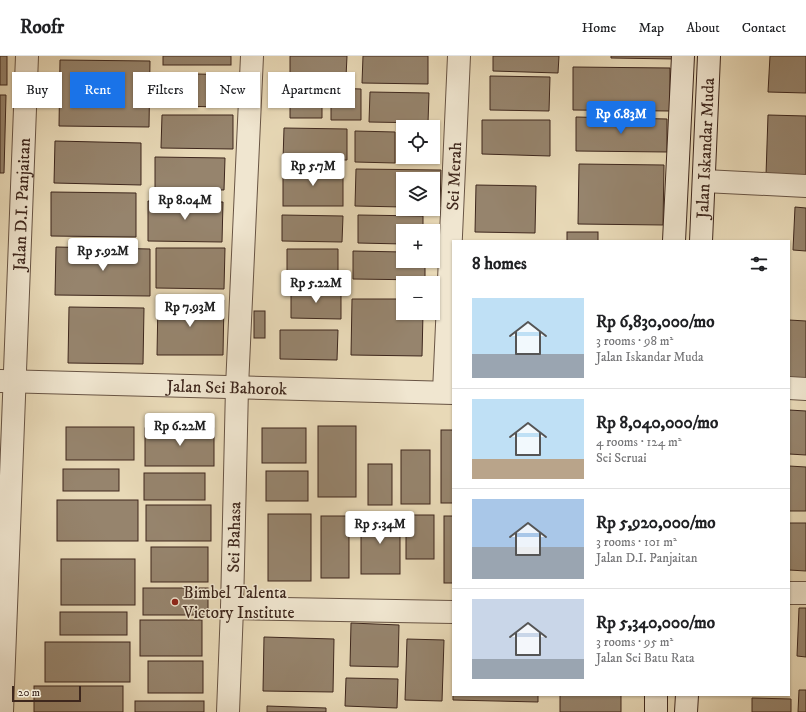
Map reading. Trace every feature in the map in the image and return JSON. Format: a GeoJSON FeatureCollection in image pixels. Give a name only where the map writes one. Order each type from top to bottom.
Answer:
{"type":"FeatureCollection","features":[{"type":"Feature","properties":{"kind":"street","name":"Jalan D.I. Panjaitan"},"geometry":{"type":"LineString","coordinates":[[2,712],[7,382],[27,56]]}},
{"type":"Feature","properties":{"kind":"street","name":"Sei Bahasa"},"geometry":{"type":"LineString","coordinates":[[228,712],[237,387],[252,56]]}},
{"type":"Feature","properties":{"kind":"street","name":"Sei Merah"},"geometry":{"type":"LineString","coordinates":[[453,240],[459,56]]}},
{"type":"Feature","properties":{"kind":"street","name":"Jalan Iskandar Muda"},"geometry":{"type":"LineString","coordinates":[[674,240],[683,56]]}},
{"type":"Feature","properties":{"kind":"street","name":"Jalan Iskandar Muda"},"geometry":{"type":"LineString","coordinates":[[702,240],[709,56]]}},
{"type":"Feature","properties":{"kind":"street"},"geometry":{"type":"LineString","coordinates":[[704,181],[806,186]]}},
{"type":"Feature","properties":{"kind":"street","name":"Sei Merah"},"geometry":{"type":"LineString","coordinates":[[448,392],[452,270]]}},
{"type":"Feature","properties":{"kind":"street","name":"Jalan Sei Bahorok"},"geometry":{"type":"LineString","coordinates":[[7,382],[448,392]]}},
{"type":"Feature","properties":{"kind":"street"},"geometry":{"type":"LineString","coordinates":[[790,388],[806,389]]}},
{"type":"Feature","properties":{"kind":"street"},"geometry":{"type":"LineString","coordinates":[[790,593],[806,593]]}},
{"type":"Feature","properties":{"kind":"street"},"geometry":{"type":"LineString","coordinates":[[232,608],[452,612]]}},
{"type":"Feature","properties":{"kind":"street"},"geometry":{"type":"LineString","coordinates":[[656,696],[656,712]]}},
{"type":"Feature","properties":{"kind":"street"},"geometry":{"type":"LineString","coordinates":[[686,712],[687,696]]}},
{"type":"Feature","properties":{"kind":"building"},"geometry":{"type":"Polygon","coordinates":[[[0,56],[7,56],[7,85],[0,85],[0,56]]]}},
{"type":"Feature","properties":{"kind":"building"},"geometry":{"type":"Polygon","coordinates":[[[163,56],[231,56],[231,65],[163,65],[163,56]]]}},
{"type":"Feature","properties":{"kind":"building"},"geometry":{"type":"Polygon","coordinates":[[[290,56],[347,56],[346,72],[290,72],[290,56]]]}},
{"type":"Feature","properties":{"kind":"building"},"geometry":{"type":"Polygon","coordinates":[[[363,56],[428,56],[428,84],[362,83],[363,56]]]}},
{"type":"Feature","properties":{"kind":"building"},"geometry":{"type":"Polygon","coordinates":[[[493,56],[559,56],[558,73],[493,71],[493,56]]]}},
{"type":"Feature","properties":{"kind":"building"},"geometry":{"type":"Polygon","coordinates":[[[611,56],[676,56],[676,59],[611,58],[611,56]]]}},
{"type":"Feature","properties":{"kind":"building"},"geometry":{"type":"Polygon","coordinates":[[[770,56],[806,56],[806,93],[768,92],[770,56]]]}},
{"type":"Feature","properties":{"kind":"building"},"geometry":{"type":"Polygon","coordinates":[[[60,60],[150,61],[150,72],[133,72],[133,108],[149,108],[149,127],[59,126],[59,108],[62,108],[62,72],[60,72],[60,60]]]}},
{"type":"Feature","properties":{"kind":"building"},"geometry":{"type":"Polygon","coordinates":[[[573,67],[670,68],[670,111],[573,110],[573,67]]]}},
{"type":"Feature","properties":{"kind":"building"},"geometry":{"type":"Polygon","coordinates":[[[198,74],[206,74],[206,107],[198,107],[198,74]]]}},
{"type":"Feature","properties":{"kind":"building"},"geometry":{"type":"Polygon","coordinates":[[[490,76],[550,77],[549,111],[490,110],[490,76]]]}},
{"type":"Feature","properties":{"kind":"building"},"geometry":{"type":"Polygon","coordinates":[[[355,89],[361,89],[361,120],[331,120],[331,108],[355,108],[355,89]]]}},
{"type":"Feature","properties":{"kind":"building"},"geometry":{"type":"Polygon","coordinates":[[[370,92],[429,93],[428,120],[396,120],[396,122],[369,122],[370,92]]]}},
{"type":"Feature","properties":{"kind":"building"},"geometry":{"type":"Polygon","coordinates":[[[0,95],[6,95],[4,173],[0,173],[0,95]]]}},
{"type":"Feature","properties":{"kind":"building"},"geometry":{"type":"Polygon","coordinates":[[[290,108],[322,108],[322,118],[290,118],[290,108]]]}},
{"type":"Feature","properties":{"kind":"building"},"geometry":{"type":"Polygon","coordinates":[[[162,115],[233,115],[233,149],[161,148],[162,115]]]}},
{"type":"Feature","properties":{"kind":"building"},"geometry":{"type":"Polygon","coordinates":[[[768,115],[806,116],[806,176],[766,175],[768,115]]]}},
{"type":"Feature","properties":{"kind":"building"},"geometry":{"type":"Polygon","coordinates":[[[576,117],[667,119],[667,152],[576,151],[576,117]]]}},
{"type":"Feature","properties":{"kind":"building"},"geometry":{"type":"Polygon","coordinates":[[[482,120],[550,120],[550,156],[482,154],[482,120]]]}},
{"type":"Feature","properties":{"kind":"building"},"geometry":{"type":"Polygon","coordinates":[[[284,128],[347,129],[347,160],[283,160],[284,128]]]}},
{"type":"Feature","properties":{"kind":"building"},"geometry":{"type":"Polygon","coordinates":[[[355,131],[395,132],[395,163],[355,162],[355,131]]]}},
{"type":"Feature","properties":{"kind":"building"},"geometry":{"type":"Polygon","coordinates":[[[55,141],[141,143],[141,185],[54,183],[55,141]]]}},
{"type":"Feature","properties":{"kind":"building"},"geometry":{"type":"Polygon","coordinates":[[[155,157],[225,158],[224,190],[155,189],[155,157]]]}},
{"type":"Feature","properties":{"kind":"building"},"geometry":{"type":"Polygon","coordinates":[[[579,164],[664,165],[663,225],[578,224],[579,164]]]}},
{"type":"Feature","properties":{"kind":"building"},"geometry":{"type":"Polygon","coordinates":[[[283,168],[343,168],[343,206],[283,206],[283,168]]]}},
{"type":"Feature","properties":{"kind":"building"},"geometry":{"type":"Polygon","coordinates":[[[356,169],[441,170],[440,207],[440,172],[396,172],[396,207],[355,206],[356,169]]]}},
{"type":"Feature","properties":{"kind":"building"},"geometry":{"type":"Polygon","coordinates":[[[476,185],[536,186],[535,233],[475,232],[476,185]]]}},
{"type":"Feature","properties":{"kind":"building"},"geometry":{"type":"Polygon","coordinates":[[[51,192],[136,193],[136,237],[51,236],[51,192]]]}},
{"type":"Feature","properties":{"kind":"building"},"geometry":{"type":"Polygon","coordinates":[[[148,201],[223,202],[222,242],[148,241],[148,201]]]}},
{"type":"Feature","properties":{"kind":"building"},"geometry":{"type":"Polygon","coordinates":[[[795,207],[806,208],[806,251],[793,250],[795,207]]]}},
{"type":"Feature","properties":{"kind":"building"},"geometry":{"type":"Polygon","coordinates":[[[282,215],[343,216],[342,242],[282,241],[282,215]]]}},
{"type":"Feature","properties":{"kind":"building"},"geometry":{"type":"Polygon","coordinates":[[[358,215],[423,216],[423,224],[396,224],[396,244],[358,243],[358,215]]]}},
{"type":"Feature","properties":{"kind":"building"},"geometry":{"type":"Polygon","coordinates":[[[567,232],[598,232],[598,240],[567,240],[567,232]]]}},
{"type":"Feature","properties":{"kind":"building"},"geometry":{"type":"Polygon","coordinates":[[[56,247],[150,249],[150,296],[55,295],[56,247]]]}},
{"type":"Feature","properties":{"kind":"building"},"geometry":{"type":"Polygon","coordinates":[[[156,248],[225,248],[224,289],[156,288],[156,248]]]}},
{"type":"Feature","properties":{"kind":"building"},"geometry":{"type":"Polygon","coordinates":[[[287,249],[338,249],[338,279],[287,278],[287,249]]]}},
{"type":"Feature","properties":{"kind":"building"},"geometry":{"type":"Polygon","coordinates":[[[353,251],[396,252],[396,268],[425,268],[425,276],[396,276],[396,280],[353,279],[353,251]]]}},
{"type":"Feature","properties":{"kind":"building"},"geometry":{"type":"Polygon","coordinates":[[[291,289],[341,290],[341,319],[291,318],[291,289]]]}},
{"type":"Feature","properties":{"kind":"building"},"geometry":{"type":"Polygon","coordinates":[[[352,299],[396,299],[396,320],[423,320],[422,356],[351,355],[352,299]]]}},
{"type":"Feature","properties":{"kind":"building"},"geometry":{"type":"Polygon","coordinates":[[[158,300],[224,300],[223,355],[157,355],[158,300]]]}},
{"type":"Feature","properties":{"kind":"building"},"geometry":{"type":"Polygon","coordinates":[[[69,307],[144,308],[143,364],[68,363],[69,307]]]}},
{"type":"Feature","properties":{"kind":"building"},"geometry":{"type":"Polygon","coordinates":[[[254,311],[265,311],[265,338],[254,338],[254,311]]]}},
{"type":"Feature","properties":{"kind":"building"},"geometry":{"type":"Polygon","coordinates":[[[790,320],[806,321],[806,385],[790,384],[790,320]]]}},
{"type":"Feature","properties":{"kind":"building"},"geometry":{"type":"Polygon","coordinates":[[[280,330],[338,330],[337,360],[280,359],[280,330]]]}},
{"type":"Feature","properties":{"kind":"building"},"geometry":{"type":"Polygon","coordinates":[[[790,410],[806,411],[806,455],[790,454],[790,410]]]}},
{"type":"Feature","properties":{"kind":"building"},"geometry":{"type":"Polygon","coordinates":[[[318,426],[356,426],[356,497],[318,497],[318,426]]]}},
{"type":"Feature","properties":{"kind":"building"},"geometry":{"type":"Polygon","coordinates":[[[66,427],[134,427],[134,460],[66,460],[66,427]]]}},
{"type":"Feature","properties":{"kind":"building"},"geometry":{"type":"Polygon","coordinates":[[[145,428],[214,428],[214,466],[145,466],[145,428]]]}},
{"type":"Feature","properties":{"kind":"building"},"geometry":{"type":"Polygon","coordinates":[[[262,428],[306,428],[306,463],[262,463],[262,428]]]}},
{"type":"Feature","properties":{"kind":"building"},"geometry":{"type":"Polygon","coordinates":[[[441,430],[452,430],[452,503],[441,503],[441,430]]]}},
{"type":"Feature","properties":{"kind":"building"},"geometry":{"type":"Polygon","coordinates":[[[401,450],[430,450],[430,504],[401,504],[401,450]]]}},
{"type":"Feature","properties":{"kind":"building"},"geometry":{"type":"Polygon","coordinates":[[[368,464],[392,464],[392,505],[368,505],[368,464]]]}},
{"type":"Feature","properties":{"kind":"building"},"geometry":{"type":"Polygon","coordinates":[[[790,466],[806,467],[806,511],[790,511],[790,466]]]}},
{"type":"Feature","properties":{"kind":"building"},"geometry":{"type":"Polygon","coordinates":[[[63,469],[119,469],[119,491],[63,491],[63,469]]]}},
{"type":"Feature","properties":{"kind":"building"},"geometry":{"type":"Polygon","coordinates":[[[266,471],[308,471],[308,501],[266,501],[266,471]]]}},
{"type":"Feature","properties":{"kind":"building"},"geometry":{"type":"Polygon","coordinates":[[[144,473],[205,473],[205,500],[144,500],[144,473]]]}},
{"type":"Feature","properties":{"kind":"building"},"geometry":{"type":"Polygon","coordinates":[[[57,500],[138,500],[138,541],[57,541],[57,500]]]}},
{"type":"Feature","properties":{"kind":"building"},"geometry":{"type":"Polygon","coordinates":[[[146,505],[211,505],[211,541],[146,541],[146,505]]]}},
{"type":"Feature","properties":{"kind":"building"},"geometry":{"type":"Polygon","coordinates":[[[268,514],[311,514],[311,581],[268,581],[268,514]]]}},
{"type":"Feature","properties":{"kind":"building"},"geometry":{"type":"Polygon","coordinates":[[[406,515],[434,515],[434,559],[406,559],[406,515]]]}},
{"type":"Feature","properties":{"kind":"building"},"geometry":{"type":"Polygon","coordinates":[[[321,516],[349,516],[349,578],[321,578],[321,516]]]}},
{"type":"Feature","properties":{"kind":"building"},"geometry":{"type":"Polygon","coordinates":[[[361,516],[400,516],[400,574],[361,574],[361,516]]]}},
{"type":"Feature","properties":{"kind":"building"},"geometry":{"type":"Polygon","coordinates":[[[444,516],[452,516],[452,583],[444,583],[444,516]]]}},
{"type":"Feature","properties":{"kind":"building"},"geometry":{"type":"Polygon","coordinates":[[[790,523],[806,523],[806,571],[790,570],[790,523]]]}},
{"type":"Feature","properties":{"kind":"building"},"geometry":{"type":"Polygon","coordinates":[[[151,547],[208,547],[208,582],[151,582],[151,547]]]}},
{"type":"Feature","properties":{"kind":"building"},"geometry":{"type":"Polygon","coordinates":[[[61,559],[135,559],[135,605],[61,605],[61,559]]]}},
{"type":"Feature","properties":{"kind":"building","name":"Bimbel Talenta Victory Institute"},"geometry":{"type":"Polygon","coordinates":[[[143,588],[208,588],[208,615],[143,615],[143,588]]]}},
{"type":"Feature","properties":{"kind":"building"},"geometry":{"type":"Polygon","coordinates":[[[799,608],[806,608],[806,657],[797,656],[799,608]]]}},
{"type":"Feature","properties":{"kind":"building"},"geometry":{"type":"Polygon","coordinates":[[[60,612],[127,612],[127,635],[60,635],[60,612]]]}},
{"type":"Feature","properties":{"kind":"building"},"geometry":{"type":"Polygon","coordinates":[[[140,620],[202,620],[202,656],[140,656],[140,620]]]}},
{"type":"Feature","properties":{"kind":"building"},"geometry":{"type":"Polygon","coordinates":[[[351,623],[399,625],[398,667],[350,666],[351,623]]]}},
{"type":"Feature","properties":{"kind":"building"},"geometry":{"type":"Polygon","coordinates":[[[264,637],[334,639],[333,692],[263,691],[264,637]]]}},
{"type":"Feature","properties":{"kind":"building"},"geometry":{"type":"Polygon","coordinates":[[[407,639],[444,640],[442,701],[405,700],[407,639]]]}},
{"type":"Feature","properties":{"kind":"building"},"geometry":{"type":"Polygon","coordinates":[[[45,642],[130,642],[130,682],[45,682],[45,642]]]}},
{"type":"Feature","properties":{"kind":"building"},"geometry":{"type":"Polygon","coordinates":[[[148,661],[203,661],[203,693],[148,693],[148,661]]]}},
{"type":"Feature","properties":{"kind":"building"},"geometry":{"type":"Polygon","coordinates":[[[346,678],[398,679],[397,708],[345,706],[346,678]]]}},
{"type":"Feature","properties":{"kind":"building"},"geometry":{"type":"Polygon","coordinates":[[[34,686],[123,686],[123,712],[34,712],[34,686]]]}},
{"type":"Feature","properties":{"kind":"building"},"geometry":{"type":"Polygon","coordinates":[[[799,690],[806,690],[806,712],[798,712],[799,690]]]}},
{"type":"Feature","properties":{"kind":"building"},"geometry":{"type":"Polygon","coordinates":[[[453,696],[538,696],[538,702],[453,700],[453,696]]]}},
{"type":"Feature","properties":{"kind":"building"},"geometry":{"type":"Polygon","coordinates":[[[560,696],[621,696],[621,712],[560,712],[560,696]]]}},
{"type":"Feature","properties":{"kind":"building"},"geometry":{"type":"Polygon","coordinates":[[[752,698],[791,699],[791,712],[752,712],[752,698]]]}},
{"type":"Feature","properties":{"kind":"building"},"geometry":{"type":"Polygon","coordinates":[[[135,701],[204,701],[204,712],[135,712],[135,701]]]}},
{"type":"Feature","properties":{"kind":"building"},"geometry":{"type":"Polygon","coordinates":[[[267,706],[326,708],[326,712],[267,712],[267,706]]]}},
{"type":"Feature","properties":{"kind":"place","name":"Bimbel Talenta Victory Institute"},"geometry":{"type":"Point","coordinates":[175,602]}}]}
